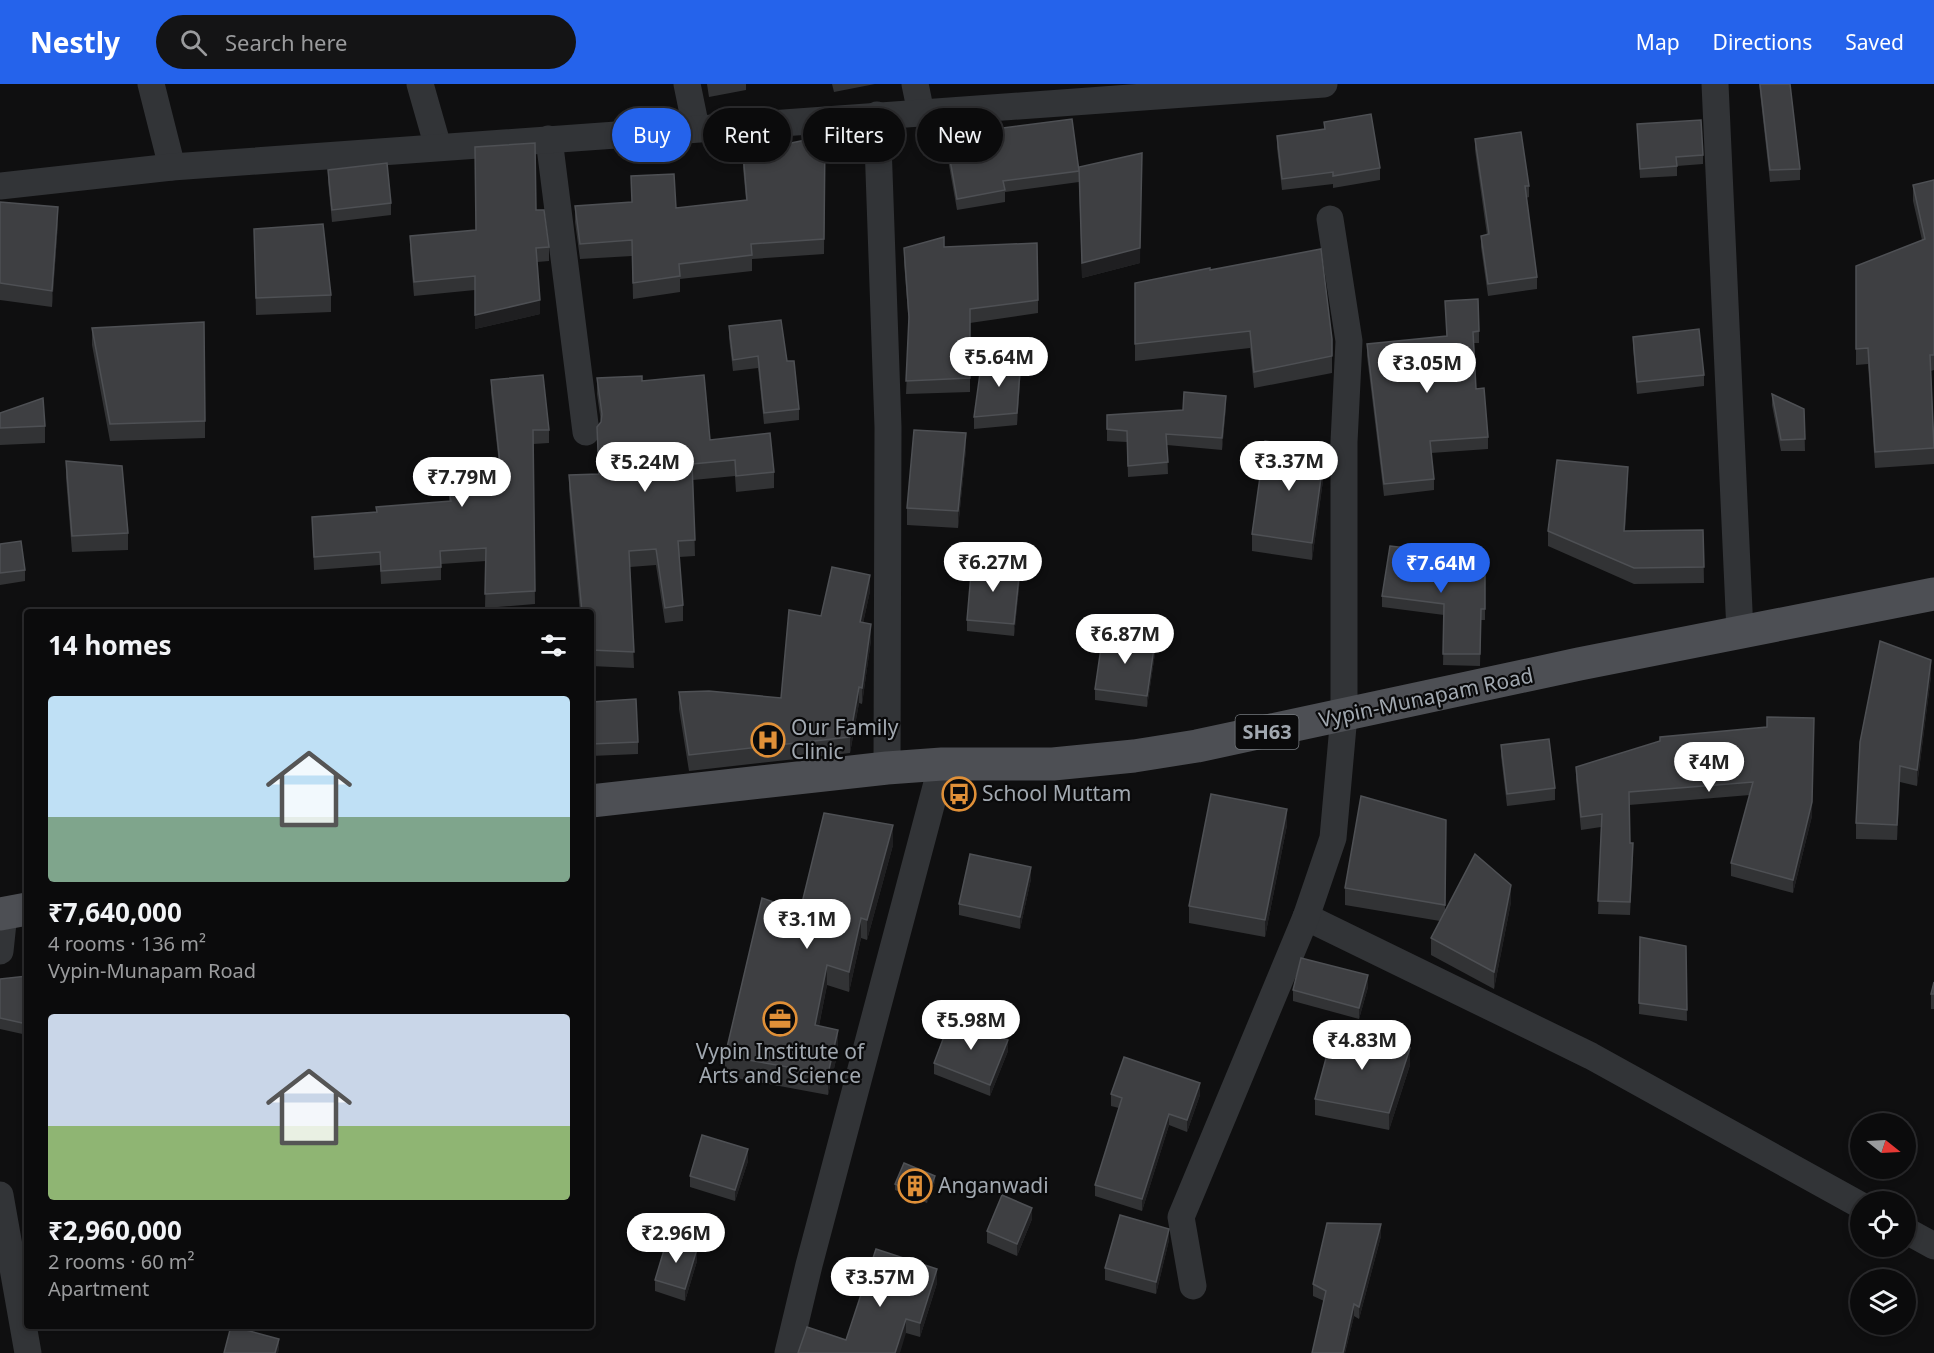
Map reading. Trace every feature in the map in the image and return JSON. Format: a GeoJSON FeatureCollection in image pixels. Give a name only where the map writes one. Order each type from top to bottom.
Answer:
{"type":"FeatureCollection","features":[{"type":"Feature","properties":{"kind":"main road","name":"Vypin-Munapam Road"},"geometry":{"type":"LineString","coordinates":[[594,801],[886,768],[942,764],[1053,764],[1134,756],[1197,746],[1740,632],[1934,594]]}},
{"type":"Feature","properties":{"kind":"street"},"geometry":{"type":"LineString","coordinates":[[151,84],[172,167]]}},
{"type":"Feature","properties":{"kind":"street"},"geometry":{"type":"LineString","coordinates":[[420,84],[438,147]]}},
{"type":"Feature","properties":{"kind":"street"},"geometry":{"type":"LineString","coordinates":[[687,84],[696,128]]}},
{"type":"Feature","properties":{"kind":"street"},"geometry":{"type":"LineString","coordinates":[[915,84],[920,108]]}},
{"type":"Feature","properties":{"kind":"street"},"geometry":{"type":"LineString","coordinates":[[990,108],[1324,84]]}},
{"type":"Feature","properties":{"kind":"street"},"geometry":{"type":"LineString","coordinates":[[1715,84],[1740,632]]}},
{"type":"Feature","properties":{"kind":"street"},"geometry":{"type":"LineString","coordinates":[[0,186],[172,167],[803,120]]}},
{"type":"Feature","properties":{"kind":"street"},"geometry":{"type":"LineString","coordinates":[[549,139],[586,432]]}},
{"type":"Feature","properties":{"kind":"street"},"geometry":{"type":"LineString","coordinates":[[879,162],[888,426],[886,768]]}},
{"type":"Feature","properties":{"kind":"street"},"geometry":{"type":"LineString","coordinates":[[1193,1287],[1181,1217],[1306,917],[1334,838],[1344,715],[1344,442],[1349,341],[1330,219]]}},
{"type":"Feature","properties":{"kind":"street"},"geometry":{"type":"LineString","coordinates":[[788,1353],[809,1265],[942,764]]}},
{"type":"Feature","properties":{"kind":"street"},"geometry":{"type":"LineString","coordinates":[[0,951],[10,912]]}},
{"type":"Feature","properties":{"kind":"street"},"geometry":{"type":"LineString","coordinates":[[1306,917],[1591,1056],[1850,1199]]}},
{"type":"Feature","properties":{"kind":"street"},"geometry":{"type":"LineString","coordinates":[[0,1195],[28,1353]]}},
{"type":"Feature","properties":{"kind":"street"},"geometry":{"type":"LineString","coordinates":[[1916,1236],[1934,1246]]}},
{"type":"Feature","properties":{"kind":"building"},"geometry":{"type":"Polygon","coordinates":[[[1760,84],[1790,84],[1800,169],[1770,170],[1760,84]]]}},
{"type":"Feature","properties":{"kind":"building"},"geometry":{"type":"Polygon","coordinates":[[[1371,114],[1380,168],[1333,176],[1333,172],[1282,179],[1277,136],[1325,129],[1324,122],[1371,114]]]}},
{"type":"Feature","properties":{"kind":"building"},"geometry":{"type":"Polygon","coordinates":[[[1072,119],[1079,171],[1003,181],[1005,190],[957,199],[950,162],[1003,162],[1003,128],[1072,119]]]}},
{"type":"Feature","properties":{"kind":"building"},"geometry":{"type":"Polygon","coordinates":[[[1701,120],[1703,155],[1676,157],[1677,166],[1640,169],[1637,124],[1701,120]]]}},
{"type":"Feature","properties":{"kind":"building"},"geometry":{"type":"Polygon","coordinates":[[[1521,132],[1529,186],[1525,186],[1537,277],[1488,284],[1481,236],[1489,234],[1475,139],[1521,132]]]}},
{"type":"Feature","properties":{"kind":"building"},"geometry":{"type":"Polygon","coordinates":[[[803,141],[803,162],[825,162],[824,239],[751,244],[752,255],[679,264],[680,276],[633,283],[632,240],[580,244],[575,206],[632,202],[631,176],[674,174],[676,208],[747,200],[744,162],[791,162],[791,143],[803,141]]]}},
{"type":"Feature","properties":{"kind":"building"},"geometry":{"type":"Polygon","coordinates":[[[535,143],[536,210],[544,210],[549,247],[536,248],[540,300],[475,315],[475,276],[414,282],[410,236],[476,230],[475,147],[535,143]]]}},
{"type":"Feature","properties":{"kind":"building"},"geometry":{"type":"Polygon","coordinates":[[[1142,153],[1140,248],[1082,263],[1079,167],[1142,153]]]}},
{"type":"Feature","properties":{"kind":"building"},"geometry":{"type":"Polygon","coordinates":[[[387,163],[391,203],[332,210],[328,170],[387,163]]]}},
{"type":"Feature","properties":{"kind":"building"},"geometry":{"type":"Polygon","coordinates":[[[1934,180],[1934,355],[1930,355],[1934,448],[1875,452],[1868,348],[1856,349],[1856,266],[1925,239],[1913,185],[1934,180]]]}},
{"type":"Feature","properties":{"kind":"building"},"geometry":{"type":"Polygon","coordinates":[[[0,202],[58,207],[52,291],[0,283],[0,202]]]}},
{"type":"Feature","properties":{"kind":"building"},"geometry":{"type":"Polygon","coordinates":[[[323,224],[331,295],[256,298],[254,229],[323,224]]]}},
{"type":"Feature","properties":{"kind":"building"},"geometry":{"type":"Polygon","coordinates":[[[944,237],[944,247],[1037,243],[1038,300],[970,309],[970,378],[906,381],[909,317],[904,248],[944,237]]]}},
{"type":"Feature","properties":{"kind":"building"},"geometry":{"type":"Polygon","coordinates":[[[1321,249],[1332,356],[1254,372],[1250,331],[1135,344],[1135,283],[1321,249]]]}},
{"type":"Feature","properties":{"kind":"building"},"geometry":{"type":"Polygon","coordinates":[[[1478,299],[1479,331],[1473,332],[1476,389],[1484,388],[1488,437],[1430,441],[1434,479],[1384,484],[1367,344],[1447,336],[1445,301],[1478,299]]]}},
{"type":"Feature","properties":{"kind":"building"},"geometry":{"type":"Polygon","coordinates":[[[781,320],[787,361],[794,361],[799,409],[764,413],[758,356],[733,360],[729,326],[781,320]]]}},
{"type":"Feature","properties":{"kind":"building"},"geometry":{"type":"Polygon","coordinates":[[[204,322],[205,421],[110,424],[92,328],[204,322]]]}},
{"type":"Feature","properties":{"kind":"building"},"geometry":{"type":"Polygon","coordinates":[[[1699,329],[1704,375],[1637,382],[1633,337],[1699,329]]]}},
{"type":"Feature","properties":{"kind":"building"},"geometry":{"type":"Polygon","coordinates":[[[1021,356],[1017,413],[974,417],[981,366],[1021,356]]]}},
{"type":"Feature","properties":{"kind":"building"},"geometry":{"type":"Polygon","coordinates":[[[543,375],[549,430],[533,430],[535,591],[485,594],[486,548],[440,551],[441,567],[381,571],[380,552],[314,557],[312,517],[377,512],[376,507],[451,501],[449,490],[502,482],[491,380],[543,375]]]}},
{"type":"Feature","properties":{"kind":"building"},"geometry":{"type":"Polygon","coordinates":[[[704,375],[710,440],[770,433],[774,472],[736,476],[735,460],[692,464],[695,540],[678,541],[683,605],[665,608],[656,549],[629,551],[634,652],[594,650],[594,609],[582,609],[569,475],[599,474],[597,427],[601,422],[602,414],[597,378],[642,376],[642,381],[704,375]]]}},
{"type":"Feature","properties":{"kind":"building"},"geometry":{"type":"Polygon","coordinates":[[[1184,392],[1226,396],[1222,438],[1166,434],[1168,462],[1128,466],[1127,431],[1107,429],[1107,415],[1183,410],[1184,392]]]}},
{"type":"Feature","properties":{"kind":"building"},"geometry":{"type":"Polygon","coordinates":[[[1772,394],[1804,409],[1805,439],[1781,440],[1772,394]]]}},
{"type":"Feature","properties":{"kind":"building"},"geometry":{"type":"Polygon","coordinates":[[[43,398],[45,426],[0,428],[0,413],[43,398]]]}},
{"type":"Feature","properties":{"kind":"building"},"geometry":{"type":"Polygon","coordinates":[[[914,430],[966,433],[958,511],[907,508],[914,430]]]}},
{"type":"Feature","properties":{"kind":"building"},"geometry":{"type":"Polygon","coordinates":[[[1265,441],[1325,449],[1312,543],[1252,534],[1265,441]]]}},
{"type":"Feature","properties":{"kind":"building"},"geometry":{"type":"Polygon","coordinates":[[[1557,460],[1628,467],[1624,531],[1703,530],[1704,567],[1634,568],[1548,531],[1557,460]]]}},
{"type":"Feature","properties":{"kind":"building"},"geometry":{"type":"Polygon","coordinates":[[[66,461],[122,466],[128,533],[72,536],[66,461]]]}},
{"type":"Feature","properties":{"kind":"building"},"geometry":{"type":"Polygon","coordinates":[[[21,541],[25,570],[0,573],[0,544],[21,541]]]}},
{"type":"Feature","properties":{"kind":"building"},"geometry":{"type":"Polygon","coordinates":[[[1390,546],[1439,552],[1437,566],[1485,565],[1485,609],[1481,609],[1480,654],[1443,654],[1444,604],[1382,596],[1390,546]]]}},
{"type":"Feature","properties":{"kind":"building"},"geometry":{"type":"Polygon","coordinates":[[[972,562],[1020,567],[1014,624],[967,620],[972,562]]]}},
{"type":"Feature","properties":{"kind":"building"},"geometry":{"type":"Polygon","coordinates":[[[832,567],[870,575],[860,622],[871,624],[862,688],[859,687],[850,737],[689,755],[679,692],[709,691],[781,698],[789,610],[821,616],[832,567]]]}},
{"type":"Feature","properties":{"kind":"building"},"geometry":{"type":"Polygon","coordinates":[[[1103,634],[1155,641],[1147,696],[1095,689],[1103,634]]]}},
{"type":"Feature","properties":{"kind":"building"},"geometry":{"type":"Polygon","coordinates":[[[1880,641],[1931,660],[1917,770],[1900,766],[1897,825],[1856,823],[1860,742],[1880,641]]]}},
{"type":"Feature","properties":{"kind":"building"},"geometry":{"type":"Polygon","coordinates":[[[636,699],[638,742],[594,744],[594,702],[636,699]]]}},
{"type":"Feature","properties":{"kind":"building"},"geometry":{"type":"Polygon","coordinates":[[[1767,717],[1814,718],[1812,802],[1793,880],[1731,863],[1753,782],[1629,792],[1630,843],[1633,843],[1630,902],[1598,901],[1602,814],[1581,817],[1576,767],[1660,741],[1660,737],[1767,727],[1767,717]]]}},
{"type":"Feature","properties":{"kind":"building"},"geometry":{"type":"Polygon","coordinates":[[[1549,739],[1555,788],[1507,794],[1501,745],[1549,739]]]}},
{"type":"Feature","properties":{"kind":"building"},"geometry":{"type":"Polygon","coordinates":[[[1211,794],[1287,809],[1265,920],[1189,906],[1211,794]]]}},
{"type":"Feature","properties":{"kind":"building"},"geometry":{"type":"Polygon","coordinates":[[[1361,796],[1446,820],[1445,905],[1345,888],[1361,796]]]}},
{"type":"Feature","properties":{"kind":"building"},"geometry":{"type":"Polygon","coordinates":[[[824,813],[893,825],[867,920],[861,918],[849,972],[827,965],[815,1025],[838,1030],[828,1074],[725,1056],[762,898],[800,911],[824,813]]]}},
{"type":"Feature","properties":{"kind":"building"},"geometry":{"type":"Polygon","coordinates":[[[970,854],[1031,867],[1020,917],[959,904],[970,854]]]}},
{"type":"Feature","properties":{"kind":"building"},"geometry":{"type":"Polygon","coordinates":[[[1475,854],[1511,885],[1494,972],[1431,938],[1475,854]]]}},
{"type":"Feature","properties":{"kind":"building"},"geometry":{"type":"Polygon","coordinates":[[[1640,937],[1686,946],[1687,1010],[1639,1003],[1640,937]]]}},
{"type":"Feature","properties":{"kind":"building"},"geometry":{"type":"Polygon","coordinates":[[[1301,958],[1368,975],[1359,1008],[1293,990],[1301,958]]]}},
{"type":"Feature","properties":{"kind":"building"},"geometry":{"type":"Polygon","coordinates":[[[24,976],[24,1023],[0,1018],[0,979],[24,976]]]}},
{"type":"Feature","properties":{"kind":"building"},"geometry":{"type":"Polygon","coordinates":[[[951,1018],[1008,1040],[990,1085],[934,1063],[951,1018]]]}},
{"type":"Feature","properties":{"kind":"building"},"geometry":{"type":"Polygon","coordinates":[[[1335,1025],[1410,1048],[1389,1113],[1315,1099],[1335,1025]]]}},
{"type":"Feature","properties":{"kind":"building"},"geometry":{"type":"Polygon","coordinates":[[[1124,1057],[1200,1083],[1187,1120],[1169,1114],[1142,1199],[1095,1185],[1122,1098],[1111,1094],[1124,1057]]]}},
{"type":"Feature","properties":{"kind":"building"},"geometry":{"type":"Polygon","coordinates":[[[702,1135],[748,1149],[735,1190],[690,1176],[702,1135]]]}},
{"type":"Feature","properties":{"kind":"building","name":"Anganwadi"},"geometry":{"type":"Polygon","coordinates":[[[904,1163],[935,1176],[927,1197],[895,1184],[904,1163]]]}},
{"type":"Feature","properties":{"kind":"building"},"geometry":{"type":"Polygon","coordinates":[[[1002,1195],[1032,1208],[1017,1244],[987,1231],[1002,1195]]]}},
{"type":"Feature","properties":{"kind":"building"},"geometry":{"type":"Polygon","coordinates":[[[1120,1215],[1169,1229],[1156,1282],[1105,1268],[1120,1215]]]}},
{"type":"Feature","properties":{"kind":"building"},"geometry":{"type":"Polygon","coordinates":[[[1327,1223],[1381,1224],[1359,1307],[1354,1304],[1343,1353],[1312,1353],[1326,1291],[1313,1284],[1327,1223]]]}},
{"type":"Feature","properties":{"kind":"building"},"geometry":{"type":"Polygon","coordinates":[[[667,1240],[697,1249],[685,1289],[655,1280],[667,1240]]]}},
{"type":"Feature","properties":{"kind":"building"},"geometry":{"type":"Polygon","coordinates":[[[876,1249],[937,1269],[920,1323],[906,1319],[895,1353],[798,1353],[807,1327],[846,1340],[876,1249]]]}},
{"type":"Feature","properties":{"kind":"building"},"geometry":{"type":"Polygon","coordinates":[[[230,1329],[242,1329],[279,1339],[275,1353],[224,1353],[230,1329]]]}},
{"type":"Feature","properties":{"kind":"place","name":"Our Family Clinic"},"geometry":{"type":"Point","coordinates":[768,740]}},
{"type":"Feature","properties":{"kind":"place","name":"School Muttam"},"geometry":{"type":"Point","coordinates":[959,794]}},
{"type":"Feature","properties":{"kind":"place","name":"Vypin Institute of Arts and Science"},"geometry":{"type":"Point","coordinates":[780,1019]}},
{"type":"Feature","properties":{"kind":"place","name":"Anganwadi"},"geometry":{"type":"Point","coordinates":[915,1186]}}]}
